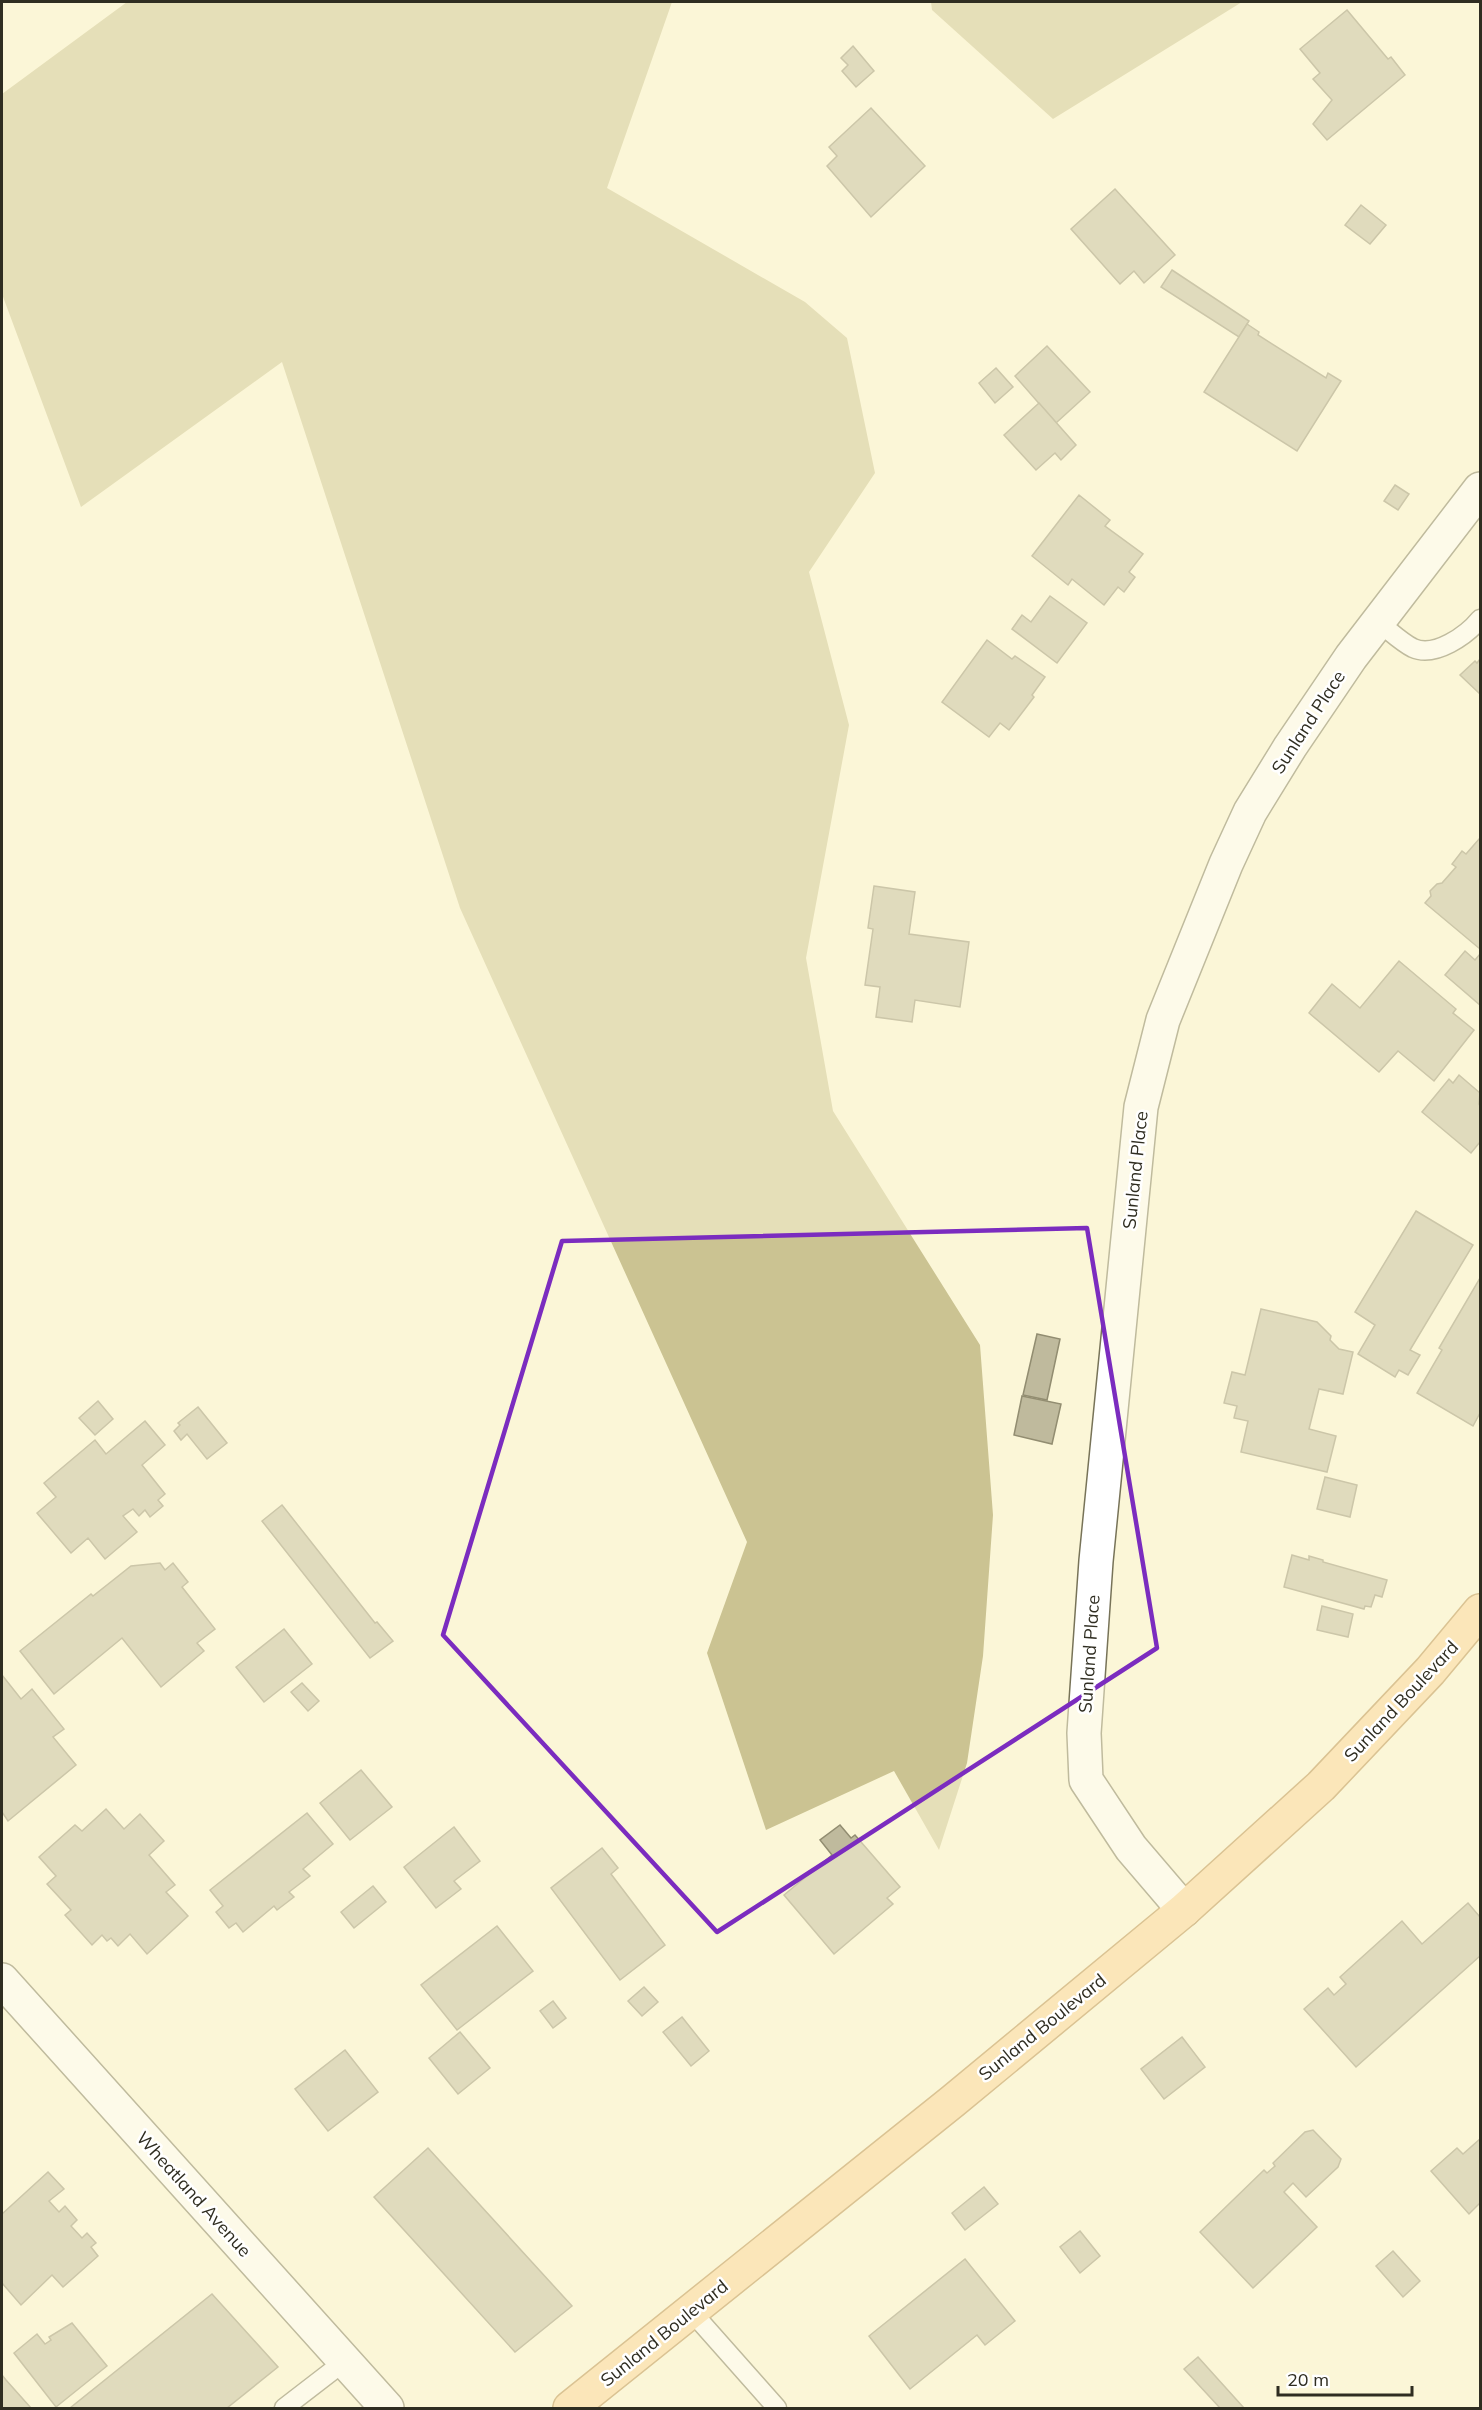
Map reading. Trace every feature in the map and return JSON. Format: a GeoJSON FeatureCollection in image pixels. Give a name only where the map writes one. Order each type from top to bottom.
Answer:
{"type":"FeatureCollection","features":[{"type":"Feature","properties":{"kind":"main road","name":"Sunland Boulevard"},"geometry":{"type":"LineString","coordinates":[[570,2409],[953,2101],[1184,1910],[1322,1786],[1430,1671],[1480,1611]]}},
{"type":"Feature","properties":{"kind":"street","name":"Sunland Place"},"geometry":{"type":"LineString","coordinates":[[1184,1910],[1131,1848],[1086,1780],[1084,1733],[1096,1561],[1142,1107],[1163,1020],[1226,864],[1250,812],[1290,747],[1351,657],[1480,489]]}},
{"type":"Feature","properties":{"kind":"street","name":"Wheatland Avenue"},"geometry":{"type":"LineString","coordinates":[[2,1980],[387,2409]]}},
{"type":"Feature","properties":{"kind":"lane"},"geometry":{"type":"LineString","coordinates":[[1378,622],[1414,648],[1434,650],[1472,630],[1480,620]]}},
{"type":"Feature","properties":{"kind":"lane"},"geometry":{"type":"LineString","coordinates":[[691,2311],[777,2409]]}},
{"type":"Feature","properties":{"kind":"lane"},"geometry":{"type":"LineString","coordinates":[[284,2409],[345,2361]]}},
{"type":"Feature","properties":{"kind":"highlighted area"},"geometry":{"type":"Polygon","coordinates":[[[1087,1228],[1157,1648],[717,1932],[443,1635],[562,1241],[1087,1228]]]}},
{"type":"Feature","properties":{"kind":"shaded area"},"geometry":{"type":"Polygon","coordinates":[[[127,2],[672,2],[607,188],[805,302],[847,338],[875,473],[809,572],[849,725],[806,958],[833,1111],[980,1345],[993,1515],[983,1656],[967,1763],[939,1850],[894,1771],[766,1830],[707,1653],[747,1542],[460,908],[282,362],[81,507],[2,294],[2,94],[127,2]]]}},
{"type":"Feature","properties":{"kind":"shaded area"},"geometry":{"type":"Polygon","coordinates":[[[931,2],[1242,2],[1053,119],[932,10],[931,2]]]}},
{"type":"Feature","properties":{"kind":"building"},"geometry":{"type":"Polygon","coordinates":[[[1347,10],[1388,59],[1391,57],[1405,75],[1327,140],[1313,124],[1332,100],[1313,79],[1320,73],[1300,49],[1347,10]]]}},
{"type":"Feature","properties":{"kind":"building"},"geometry":{"type":"Polygon","coordinates":[[[853,46],[874,71],[856,87],[842,71],[848,65],[841,58],[853,46]]]}},
{"type":"Feature","properties":{"kind":"building"},"geometry":{"type":"Polygon","coordinates":[[[871,108],[925,166],[871,217],[827,166],[837,156],[829,147],[871,108]]]}},
{"type":"Feature","properties":{"kind":"building"},"geometry":{"type":"Polygon","coordinates":[[[1115,189],[1175,255],[1144,283],[1134,271],[1120,284],[1071,229],[1115,189]]]}},
{"type":"Feature","properties":{"kind":"building"},"geometry":{"type":"Polygon","coordinates":[[[1361,205],[1386,225],[1370,244],[1345,225],[1361,205]]]}},
{"type":"Feature","properties":{"kind":"building"},"geometry":{"type":"Polygon","coordinates":[[[1172,270],[1249,321],[1239,337],[1161,287],[1172,270]]]}},
{"type":"Feature","properties":{"kind":"building"},"geometry":{"type":"Polygon","coordinates":[[[1247,324],[1259,332],[1258,335],[1326,378],[1328,373],[1341,381],[1297,451],[1204,392],[1247,324]]]}},
{"type":"Feature","properties":{"kind":"building"},"geometry":{"type":"Polygon","coordinates":[[[1047,346],[1090,392],[1056,423],[1015,376],[1047,346]]]}},
{"type":"Feature","properties":{"kind":"building"},"geometry":{"type":"Polygon","coordinates":[[[996,368],[1013,387],[995,403],[979,383],[996,368]]]}},
{"type":"Feature","properties":{"kind":"building"},"geometry":{"type":"Polygon","coordinates":[[[1039,403],[1076,445],[1061,460],[1055,453],[1036,470],[1004,435],[1039,403]]]}},
{"type":"Feature","properties":{"kind":"building"},"geometry":{"type":"Polygon","coordinates":[[[1395,485],[1409,494],[1398,510],[1384,501],[1395,485]]]}},
{"type":"Feature","properties":{"kind":"building"},"geometry":{"type":"Polygon","coordinates":[[[1079,495],[1110,520],[1105,526],[1143,554],[1129,572],[1135,577],[1124,592],[1118,587],[1104,605],[1072,579],[1068,585],[1032,556],[1079,495]]]}},
{"type":"Feature","properties":{"kind":"building"},"geometry":{"type":"Polygon","coordinates":[[[1050,596],[1087,623],[1057,663],[1012,629],[1022,615],[1031,622],[1050,596]]]}},
{"type":"Feature","properties":{"kind":"building"},"geometry":{"type":"Polygon","coordinates":[[[987,640],[1012,659],[1015,656],[1045,677],[1032,695],[1034,697],[1009,730],[1000,723],[989,737],[942,702],[987,640]]]}},
{"type":"Feature","properties":{"kind":"building"},"geometry":{"type":"Polygon","coordinates":[[[1480,659],[1480,694],[1460,675],[1480,659]]]}},
{"type":"Feature","properties":{"kind":"building"},"geometry":{"type":"Polygon","coordinates":[[[1480,838],[1480,949],[1425,903],[1431,896],[1430,891],[1437,884],[1442,883],[1456,867],[1452,864],[1462,851],[1466,854],[1480,838]]]}},
{"type":"Feature","properties":{"kind":"building"},"geometry":{"type":"Polygon","coordinates":[[[874,886],[915,892],[909,934],[969,942],[960,1007],[915,1000],[912,1022],[876,1017],[880,987],[865,985],[873,929],[868,928],[874,886]]]}},
{"type":"Feature","properties":{"kind":"building"},"geometry":{"type":"Polygon","coordinates":[[[1465,951],[1475,960],[1480,954],[1480,1005],[1445,975],[1465,951]]]}},
{"type":"Feature","properties":{"kind":"building"},"geometry":{"type":"Polygon","coordinates":[[[1399,961],[1456,1009],[1453,1013],[1474,1030],[1434,1081],[1398,1051],[1379,1072],[1309,1013],[1332,984],[1360,1008],[1399,961]]]}},
{"type":"Feature","properties":{"kind":"building"},"geometry":{"type":"Polygon","coordinates":[[[1459,1075],[1480,1093],[1480,1142],[1471,1153],[1422,1112],[1449,1079],[1453,1083],[1459,1075]]]}},
{"type":"Feature","properties":{"kind":"building"},"geometry":{"type":"Polygon","coordinates":[[[1416,1211],[1473,1245],[1410,1350],[1420,1355],[1408,1375],[1399,1370],[1395,1377],[1358,1354],[1375,1325],[1355,1312],[1416,1211]]]}},
{"type":"Feature","properties":{"kind":"building"},"geometry":{"type":"Polygon","coordinates":[[[1480,1278],[1480,1413],[1473,1426],[1417,1393],[1442,1350],[1439,1348],[1480,1278]]]}},
{"type":"Feature","properties":{"kind":"building"},"geometry":{"type":"Polygon","coordinates":[[[1261,1309],[1317,1322],[1331,1336],[1330,1340],[1339,1349],[1353,1352],[1343,1394],[1319,1389],[1309,1429],[1336,1436],[1327,1472],[1241,1452],[1248,1421],[1234,1418],[1237,1406],[1224,1403],[1232,1372],[1245,1375],[1261,1309]]]}},
{"type":"Feature","properties":{"kind":"building"},"geometry":{"type":"Polygon","coordinates":[[[1037,1334],[1060,1339],[1047,1400],[1023,1395],[1037,1334]]]}},
{"type":"Feature","properties":{"kind":"building"},"geometry":{"type":"Polygon","coordinates":[[[1022,1396],[1061,1404],[1052,1444],[1014,1435],[1022,1396]]]}},
{"type":"Feature","properties":{"kind":"building"},"geometry":{"type":"Polygon","coordinates":[[[98,1401],[113,1419],[95,1435],[79,1418],[98,1401]]]}},
{"type":"Feature","properties":{"kind":"building"},"geometry":{"type":"Polygon","coordinates":[[[198,1407],[227,1443],[207,1459],[187,1434],[181,1440],[174,1431],[180,1425],[178,1423],[198,1407]]]}},
{"type":"Feature","properties":{"kind":"building"},"geometry":{"type":"Polygon","coordinates":[[[145,1421],[165,1445],[142,1465],[165,1494],[158,1500],[163,1506],[150,1517],[145,1510],[139,1516],[133,1509],[123,1516],[137,1532],[105,1559],[88,1538],[71,1553],[37,1513],[56,1497],[44,1483],[95,1440],[106,1454],[145,1421]]]}},
{"type":"Feature","properties":{"kind":"building"},"geometry":{"type":"Polygon","coordinates":[[[1325,1477],[1357,1485],[1350,1517],[1317,1509],[1325,1477]]]}},
{"type":"Feature","properties":{"kind":"building"},"geometry":{"type":"Polygon","coordinates":[[[282,1505],[375,1623],[377,1622],[393,1641],[370,1658],[262,1521],[282,1505]]]}},
{"type":"Feature","properties":{"kind":"building"},"geometry":{"type":"Polygon","coordinates":[[[1292,1555],[1309,1560],[1309,1556],[1387,1580],[1382,1597],[1375,1595],[1371,1607],[1365,1606],[1364,1609],[1284,1587],[1292,1555]]]}},
{"type":"Feature","properties":{"kind":"building"},"geometry":{"type":"Polygon","coordinates":[[[160,1563],[165,1570],[173,1563],[188,1582],[182,1587],[215,1629],[197,1643],[204,1651],[161,1687],[122,1638],[54,1694],[20,1651],[91,1594],[93,1596],[131,1566],[160,1563]]]}},
{"type":"Feature","properties":{"kind":"building"},"geometry":{"type":"Polygon","coordinates":[[[1322,1606],[1353,1614],[1348,1637],[1317,1630],[1322,1606]]]}},
{"type":"Feature","properties":{"kind":"building"},"geometry":{"type":"Polygon","coordinates":[[[284,1629],[312,1664],[264,1702],[236,1667],[284,1629]]]}},
{"type":"Feature","properties":{"kind":"building"},"geometry":{"type":"Polygon","coordinates":[[[2,1675],[21,1699],[32,1689],[64,1729],[53,1737],[76,1765],[8,1821],[2,1812],[2,1675]]]}},
{"type":"Feature","properties":{"kind":"building"},"geometry":{"type":"Polygon","coordinates":[[[302,1683],[319,1701],[308,1711],[291,1692],[302,1683]]]}},
{"type":"Feature","properties":{"kind":"building"},"geometry":{"type":"Polygon","coordinates":[[[361,1770],[392,1807],[350,1840],[320,1803],[361,1770]]]}},
{"type":"Feature","properties":{"kind":"building"},"geometry":{"type":"Polygon","coordinates":[[[106,1809],[124,1829],[140,1814],[164,1841],[149,1855],[175,1885],[166,1892],[188,1916],[147,1954],[130,1934],[118,1946],[111,1938],[107,1941],[102,1935],[92,1945],[65,1915],[71,1910],[47,1884],[56,1876],[39,1857],[75,1825],[82,1831],[106,1809]]]}},
{"type":"Feature","properties":{"kind":"building"},"geometry":{"type":"Polygon","coordinates":[[[307,1813],[333,1844],[303,1869],[310,1876],[289,1892],[294,1897],[277,1910],[274,1906],[243,1932],[236,1923],[229,1928],[216,1912],[223,1906],[210,1890],[307,1813]]]}},
{"type":"Feature","properties":{"kind":"building"},"geometry":{"type":"Polygon","coordinates":[[[840,1825],[851,1838],[855,1835],[900,1887],[887,1898],[893,1904],[834,1954],[784,1895],[832,1855],[820,1840],[840,1825]]]}},
{"type":"Feature","properties":{"kind":"building"},"geometry":{"type":"Polygon","coordinates":[[[454,1827],[480,1861],[454,1881],[461,1889],[436,1908],[404,1867],[454,1827]]]}},
{"type":"Feature","properties":{"kind":"building"},"geometry":{"type":"Polygon","coordinates":[[[602,1848],[618,1868],[611,1874],[665,1945],[620,1980],[551,1888],[602,1848]]]}},
{"type":"Feature","properties":{"kind":"building"},"geometry":{"type":"Polygon","coordinates":[[[373,1886],[386,1902],[354,1928],[341,1912],[373,1886]]]}},
{"type":"Feature","properties":{"kind":"building"},"geometry":{"type":"Polygon","coordinates":[[[1468,1903],[1480,1917],[1480,1956],[1356,2067],[1304,2009],[1328,1988],[1334,1995],[1346,1984],[1340,1977],[1402,1921],[1422,1944],[1468,1903]]]}},
{"type":"Feature","properties":{"kind":"building"},"geometry":{"type":"Polygon","coordinates":[[[497,1926],[533,1971],[457,2030],[421,1985],[497,1926]]]}},
{"type":"Feature","properties":{"kind":"building"},"geometry":{"type":"Polygon","coordinates":[[[644,1987],[658,2002],[642,2016],[628,2001],[644,1987]]]}},
{"type":"Feature","properties":{"kind":"building"},"geometry":{"type":"Polygon","coordinates":[[[553,2001],[566,2018],[553,2028],[540,2011],[553,2001]]]}},
{"type":"Feature","properties":{"kind":"building"},"geometry":{"type":"Polygon","coordinates":[[[682,2017],[709,2051],[691,2066],[663,2032],[682,2017]]]}},
{"type":"Feature","properties":{"kind":"building"},"geometry":{"type":"Polygon","coordinates":[[[460,2032],[490,2068],[458,2094],[429,2058],[460,2032]]]}},
{"type":"Feature","properties":{"kind":"building"},"geometry":{"type":"Polygon","coordinates":[[[1182,2037],[1205,2067],[1164,2099],[1141,2069],[1182,2037]]]}},
{"type":"Feature","properties":{"kind":"building"},"geometry":{"type":"Polygon","coordinates":[[[345,2050],[378,2092],[328,2131],[295,2089],[345,2050]]]}},
{"type":"Feature","properties":{"kind":"building"},"geometry":{"type":"Polygon","coordinates":[[[1313,2130],[1341,2159],[1338,2167],[1306,2197],[1293,2183],[1284,2192],[1317,2227],[1253,2288],[1200,2232],[1264,2170],[1267,2173],[1275,2166],[1273,2163],[1305,2132],[1313,2130]]]}},
{"type":"Feature","properties":{"kind":"building"},"geometry":{"type":"Polygon","coordinates":[[[1480,2139],[1480,2203],[1469,2214],[1431,2171],[1457,2148],[1463,2154],[1480,2139]]]}},
{"type":"Feature","properties":{"kind":"building"},"geometry":{"type":"Polygon","coordinates":[[[428,2148],[572,2306],[515,2352],[374,2197],[428,2148]]]}},
{"type":"Feature","properties":{"kind":"building"},"geometry":{"type":"Polygon","coordinates":[[[48,2172],[64,2189],[49,2201],[59,2212],[65,2206],[77,2220],[71,2226],[82,2238],[87,2233],[96,2243],[91,2247],[98,2256],[63,2287],[52,2275],[21,2305],[2,2283],[2,2214],[48,2172]]]}},
{"type":"Feature","properties":{"kind":"building"},"geometry":{"type":"Polygon","coordinates":[[[984,2187],[998,2204],[965,2230],[952,2213],[984,2187]]]}},
{"type":"Feature","properties":{"kind":"building"},"geometry":{"type":"Polygon","coordinates":[[[1080,2231],[1100,2256],[1080,2273],[1060,2247],[1080,2231]]]}},
{"type":"Feature","properties":{"kind":"building"},"geometry":{"type":"Polygon","coordinates":[[[1393,2251],[1420,2281],[1403,2297],[1376,2266],[1393,2251]]]}},
{"type":"Feature","properties":{"kind":"building"},"geometry":{"type":"Polygon","coordinates":[[[965,2259],[1015,2321],[985,2345],[977,2335],[910,2389],[869,2336],[965,2259]]]}},
{"type":"Feature","properties":{"kind":"building"},"geometry":{"type":"Polygon","coordinates":[[[212,2294],[278,2367],[227,2408],[70,2408],[212,2294]]]}},
{"type":"Feature","properties":{"kind":"building"},"geometry":{"type":"Polygon","coordinates":[[[72,2323],[107,2366],[56,2407],[14,2353],[37,2334],[45,2344],[51,2340],[49,2337],[72,2323]]]}},
{"type":"Feature","properties":{"kind":"building"},"geometry":{"type":"Polygon","coordinates":[[[1198,2357],[1244,2408],[1220,2408],[1184,2369],[1198,2357]]]}},
{"type":"Feature","properties":{"kind":"building"},"geometry":{"type":"Polygon","coordinates":[[[2,2375],[6,2380],[31,2408],[2,2408],[2,2375]]]}}]}
